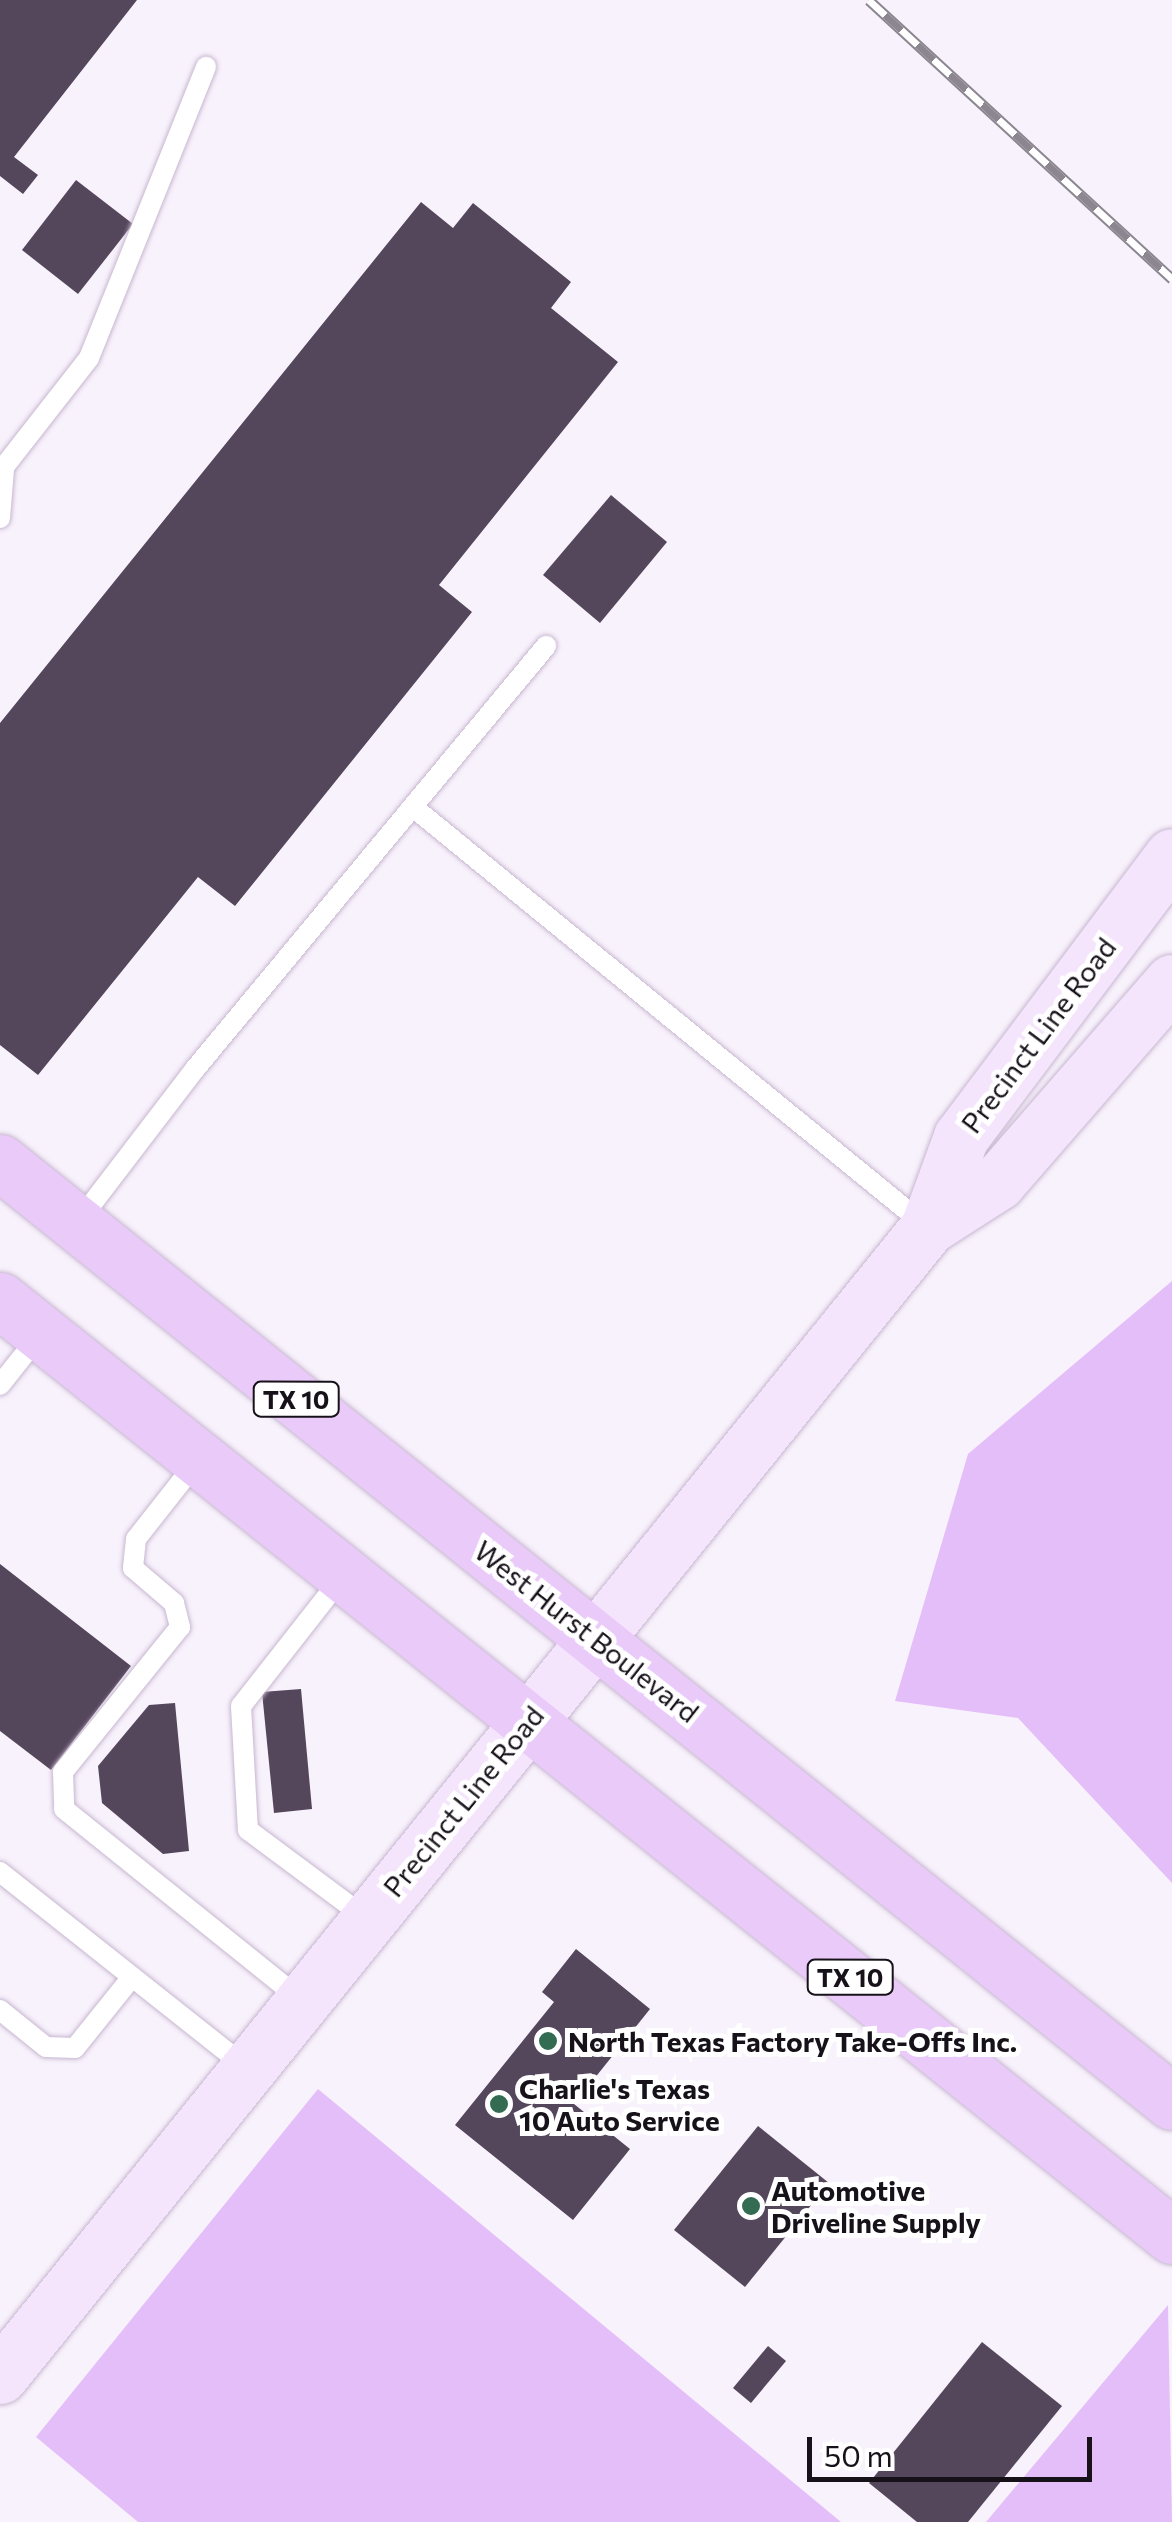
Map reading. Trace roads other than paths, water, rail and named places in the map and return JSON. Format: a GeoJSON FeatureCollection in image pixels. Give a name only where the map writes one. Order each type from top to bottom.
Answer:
{"type":"FeatureCollection","features":[{"type":"Feature","properties":{"kind":"main road","name":"Precinct Line Road"},"geometry":{"type":"LineString","coordinates":[[928,1228],[961,1137],[1172,856]]}},
{"type":"Feature","properties":{"kind":"main road","name":"Precinct Line Road"},"geometry":{"type":"LineString","coordinates":[[6,2355],[248,2068],[594,1634],[928,1228],[998,1182],[1172,982]]}},
{"type":"Feature","properties":{"kind":"main road","name":"West Hurst Boulevard"},"geometry":{"type":"LineString","coordinates":[[0,1162],[594,1634],[1172,2102]]}},
{"type":"Feature","properties":{"kind":"main road","name":"TX 10"},"geometry":{"type":"LineString","coordinates":[[0,1300],[1172,2236]]}},
{"type":"Feature","properties":{"kind":"lane"},"geometry":{"type":"LineString","coordinates":[[0,518],[2,470],[89,358],[206,68]]}},
{"type":"Feature","properties":{"kind":"lane"},"geometry":{"type":"LineString","coordinates":[[76,1224],[546,646]]}},
{"type":"Feature","properties":{"kind":"lane"},"geometry":{"type":"LineString","coordinates":[[412,808],[928,1228]]}},
{"type":"Feature","properties":{"kind":"lane"},"geometry":{"type":"LineString","coordinates":[[0,1385],[42,1333]]}},
{"type":"Feature","properties":{"kind":"lane"},"geometry":{"type":"LineString","coordinates":[[199,1460],[136,1539],[133,1568],[174,1603],[180,1627],[63,1772],[64,1809],[302,2000]]}},
{"type":"Feature","properties":{"kind":"lane"},"geometry":{"type":"LineString","coordinates":[[343,1576],[241,1706],[248,1830],[367,1920]]}},
{"type":"Feature","properties":{"kind":"lane"},"geometry":{"type":"LineString","coordinates":[[0,1872],[248,2068]]}},
{"type":"Feature","properties":{"kind":"lane"},"geometry":{"type":"LineString","coordinates":[[0,2010],[46,2046],[76,2048],[132,1977]]}},
{"type":"Feature","properties":{"kind":"railway"},"geometry":{"type":"LineString","coordinates":[[869,0],[1172,279]]}},
{"type":"Feature","properties":{"kind":"place","name":"North Texas Factory Take-Offs Inc."},"geometry":{"type":"Point","coordinates":[548,2041]}},
{"type":"Feature","properties":{"kind":"place","name":"Charlie's Texas 10 Auto Service"},"geometry":{"type":"Point","coordinates":[499,2104]}},
{"type":"Feature","properties":{"kind":"place","name":"Automotive Driveline Supply"},"geometry":{"type":"Point","coordinates":[751,2206]}}]}
